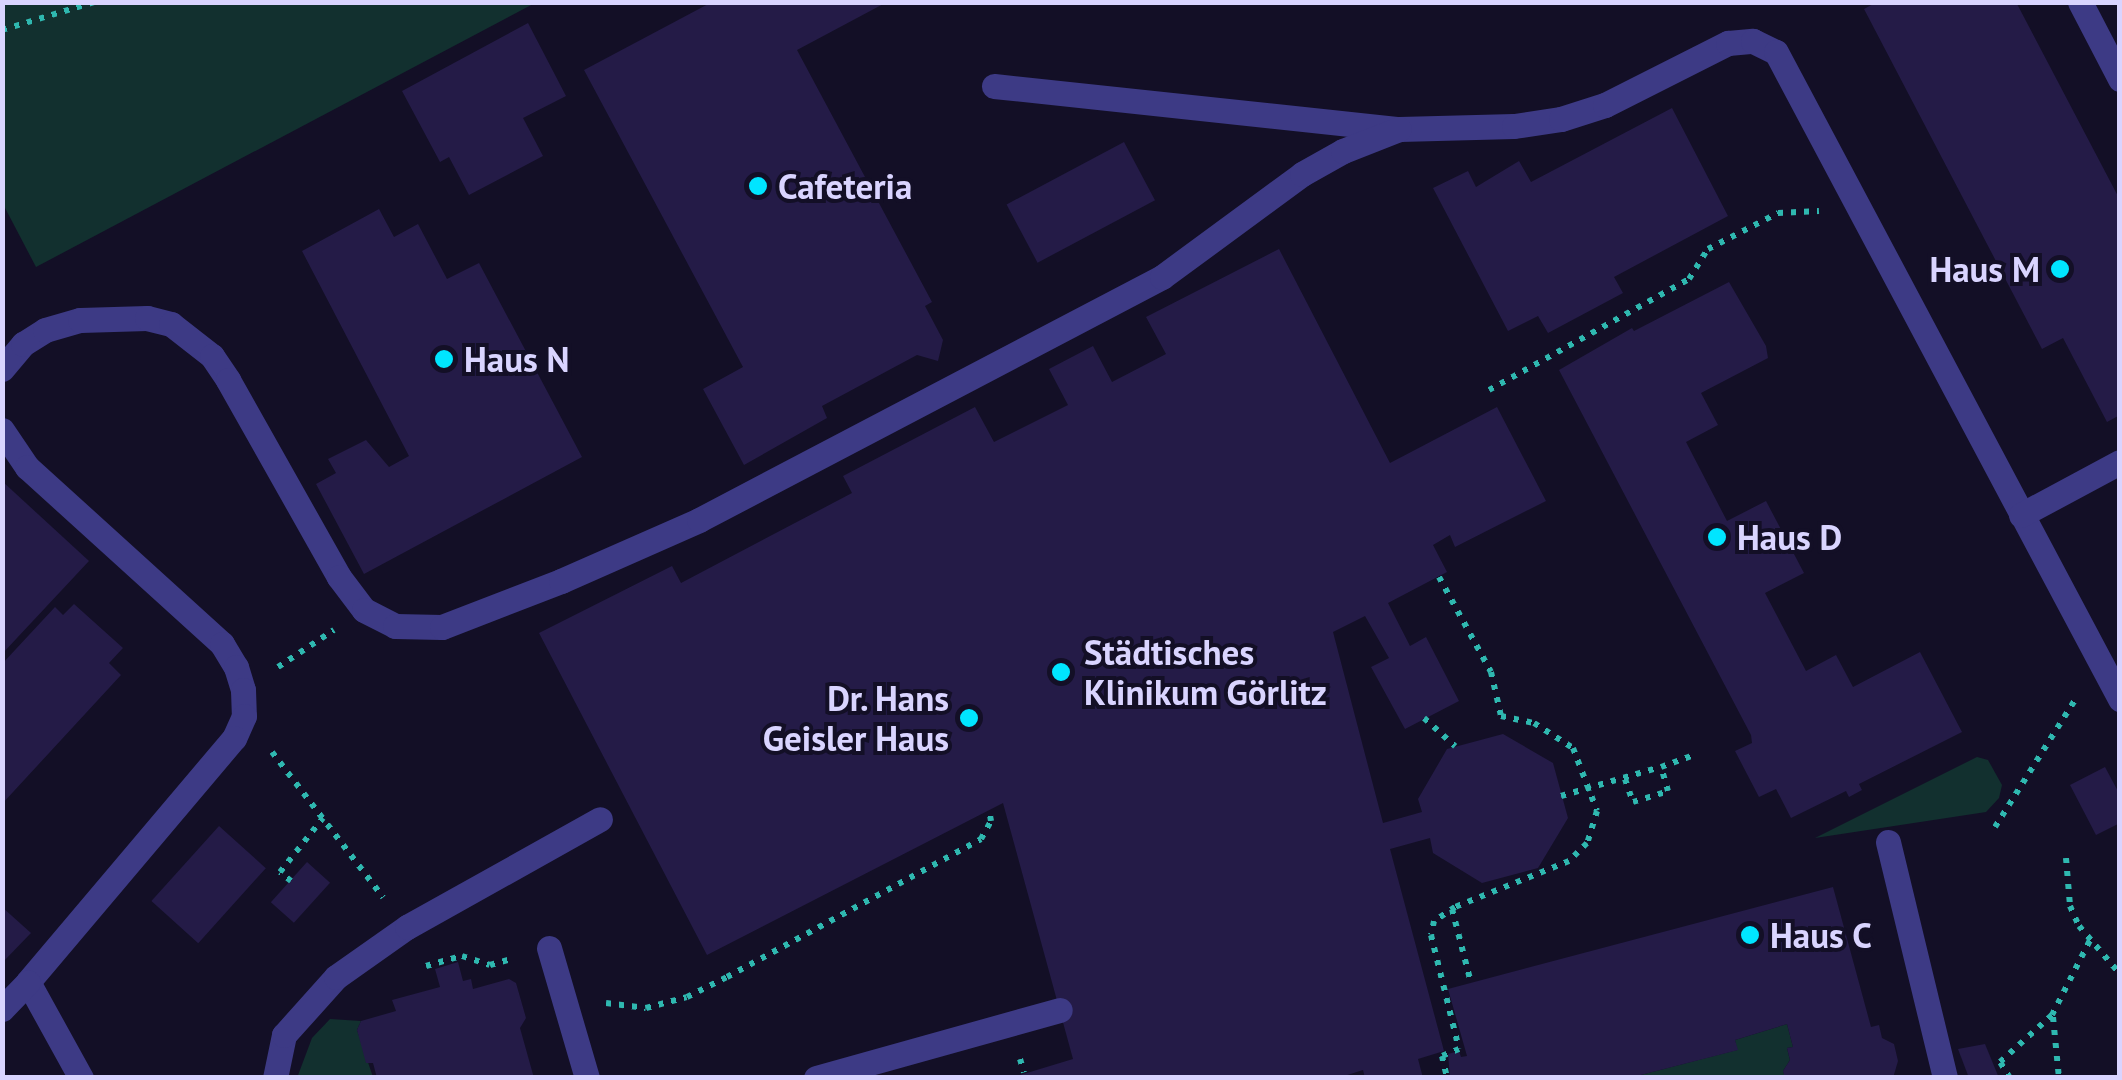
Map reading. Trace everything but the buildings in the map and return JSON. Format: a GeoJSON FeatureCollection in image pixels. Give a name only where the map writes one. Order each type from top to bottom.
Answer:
{"type":"FeatureCollection","features":[{"type":"Feature","properties":{"kind":"street"},"geometry":{"type":"LineString","coordinates":[[2080,2],[2120,79]]}},
{"type":"Feature","properties":{"kind":"street"},"geometry":{"type":"LineString","coordinates":[[994,86],[1399,130],[1514,126],[1561,119],[1605,105],[1728,43],[1753,41],[1776,52],[1790,71],[2120,700]]}},
{"type":"Feature","properties":{"kind":"street"},"geometry":{"type":"LineString","coordinates":[[4,362],[45,330],[80,320],[147,318],[171,324],[190,336],[228,380],[339,577],[364,610],[396,626],[442,627],[561,581],[699,520],[1162,278],[1302,174],[1343,151],[1399,130]]}},
{"type":"Feature","properties":{"kind":"street"},"geometry":{"type":"LineString","coordinates":[[2,430],[27,468],[222,644],[236,667],[244,716],[234,738],[2,1009]]}},
{"type":"Feature","properties":{"kind":"street"},"geometry":{"type":"LineString","coordinates":[[2021,515],[2120,462]]}},
{"type":"Feature","properties":{"kind":"street"},"geometry":{"type":"LineString","coordinates":[[275,1078],[284,1035],[336,977],[407,928],[600,819]]}},
{"type":"Feature","properties":{"kind":"street"},"geometry":{"type":"LineString","coordinates":[[1888,842],[1945,1078]]}},
{"type":"Feature","properties":{"kind":"street"},"geometry":{"type":"LineString","coordinates":[[548,948],[588,1078]]}},
{"type":"Feature","properties":{"kind":"street"},"geometry":{"type":"LineString","coordinates":[[28,982],[81,1078]]}},
{"type":"Feature","properties":{"kind":"street"},"geometry":{"type":"LineString","coordinates":[[816,1078],[1060,1010]]}},
{"type":"Feature","properties":{"kind":"path"},"geometry":{"type":"LineString","coordinates":[[2,30],[94,2]]}},
{"type":"Feature","properties":{"kind":"path"},"geometry":{"type":"LineString","coordinates":[[1489,390],[1690,279],[1708,249],[1778,213],[1863,210]]}},
{"type":"Feature","properties":{"kind":"path"},"geometry":{"type":"LineString","coordinates":[[1439,577],[1490,672],[1502,716],[1558,734],[1573,748],[1592,788],[1595,827],[1569,860],[1452,909],[1434,921],[1431,935],[1459,1049],[1442,1056],[1448,1078]]}},
{"type":"Feature","properties":{"kind":"path"},"geometry":{"type":"LineString","coordinates":[[294,656],[310,646]]}},
{"type":"Feature","properties":{"kind":"path"},"geometry":{"type":"LineString","coordinates":[[1995,827],[2071,707]]}},
{"type":"Feature","properties":{"kind":"path"},"geometry":{"type":"LineString","coordinates":[[244,716],[377,889]]}},
{"type":"Feature","properties":{"kind":"path"},"geometry":{"type":"LineString","coordinates":[[1424,718],[1455,746]]}},
{"type":"Feature","properties":{"kind":"path"},"geometry":{"type":"LineString","coordinates":[[1561,796],[1626,779],[1696,754]]}},
{"type":"Feature","properties":{"kind":"path"},"geometry":{"type":"LineString","coordinates":[[1626,779],[1633,802],[1668,791],[1661,768]]}},
{"type":"Feature","properties":{"kind":"path"},"geometry":{"type":"LineString","coordinates":[[558,980],[608,1005],[646,1008],[687,997],[980,839],[992,821],[988,810]]}},
{"type":"Feature","properties":{"kind":"path"},"geometry":{"type":"LineString","coordinates":[[290,881],[280,872],[323,818]]}},
{"type":"Feature","properties":{"kind":"path"},"geometry":{"type":"LineString","coordinates":[[2066,858],[2070,906],[2090,940],[2120,974]]}},
{"type":"Feature","properties":{"kind":"path"},"geometry":{"type":"LineString","coordinates":[[1452,909],[1471,983]]}},
{"type":"Feature","properties":{"kind":"path"},"geometry":{"type":"LineString","coordinates":[[2010,1078],[2000,1062],[2052,1016],[2090,940]]}},
{"type":"Feature","properties":{"kind":"path"},"geometry":{"type":"LineString","coordinates":[[432,964],[462,956],[490,965],[548,948]]}},
{"type":"Feature","properties":{"kind":"path"},"geometry":{"type":"LineString","coordinates":[[2052,1016],[2059,1078]]}},
{"type":"Feature","properties":{"kind":"green space"},"geometry":{"type":"Polygon","coordinates":[[[2,3],[535,3],[36,267],[3,204],[2,3]]]}},
{"type":"Feature","properties":{"kind":"green space"},"geometry":{"type":"Polygon","coordinates":[[[1977,757],[1988,760],[2002,785],[1999,798],[1986,812],[1815,838],[1977,757]]]}},
{"type":"Feature","properties":{"kind":"green space"},"geometry":{"type":"Polygon","coordinates":[[[330,1019],[361,1021],[357,1030],[373,1077],[297,1078],[312,1038],[330,1019]]]}},
{"type":"Feature","properties":{"kind":"green space"},"geometry":{"type":"Polygon","coordinates":[[[1787,1024],[1793,1047],[1787,1048],[1790,1060],[1783,1071],[1785,1077],[1629,1078],[1737,1050],[1735,1040],[1787,1024]]]}},
{"type":"Feature","properties":{"kind":"place","name":"Cafeteria"},"geometry":{"type":"Point","coordinates":[758,186]}},
{"type":"Feature","properties":{"kind":"place","name":"Haus M"},"geometry":{"type":"Point","coordinates":[2060,269]}},
{"type":"Feature","properties":{"kind":"place","name":"Haus N"},"geometry":{"type":"Point","coordinates":[444,359]}},
{"type":"Feature","properties":{"kind":"place","name":"Haus D"},"geometry":{"type":"Point","coordinates":[1717,537]}},
{"type":"Feature","properties":{"kind":"place","name":"Städtisches Klinikum Görlitz"},"geometry":{"type":"Point","coordinates":[1061,672]}},
{"type":"Feature","properties":{"kind":"place","name":"Dr. Hans Geisler Haus"},"geometry":{"type":"Point","coordinates":[969,718]}},
{"type":"Feature","properties":{"kind":"place","name":"Haus C"},"geometry":{"type":"Point","coordinates":[1750,935]}}]}
